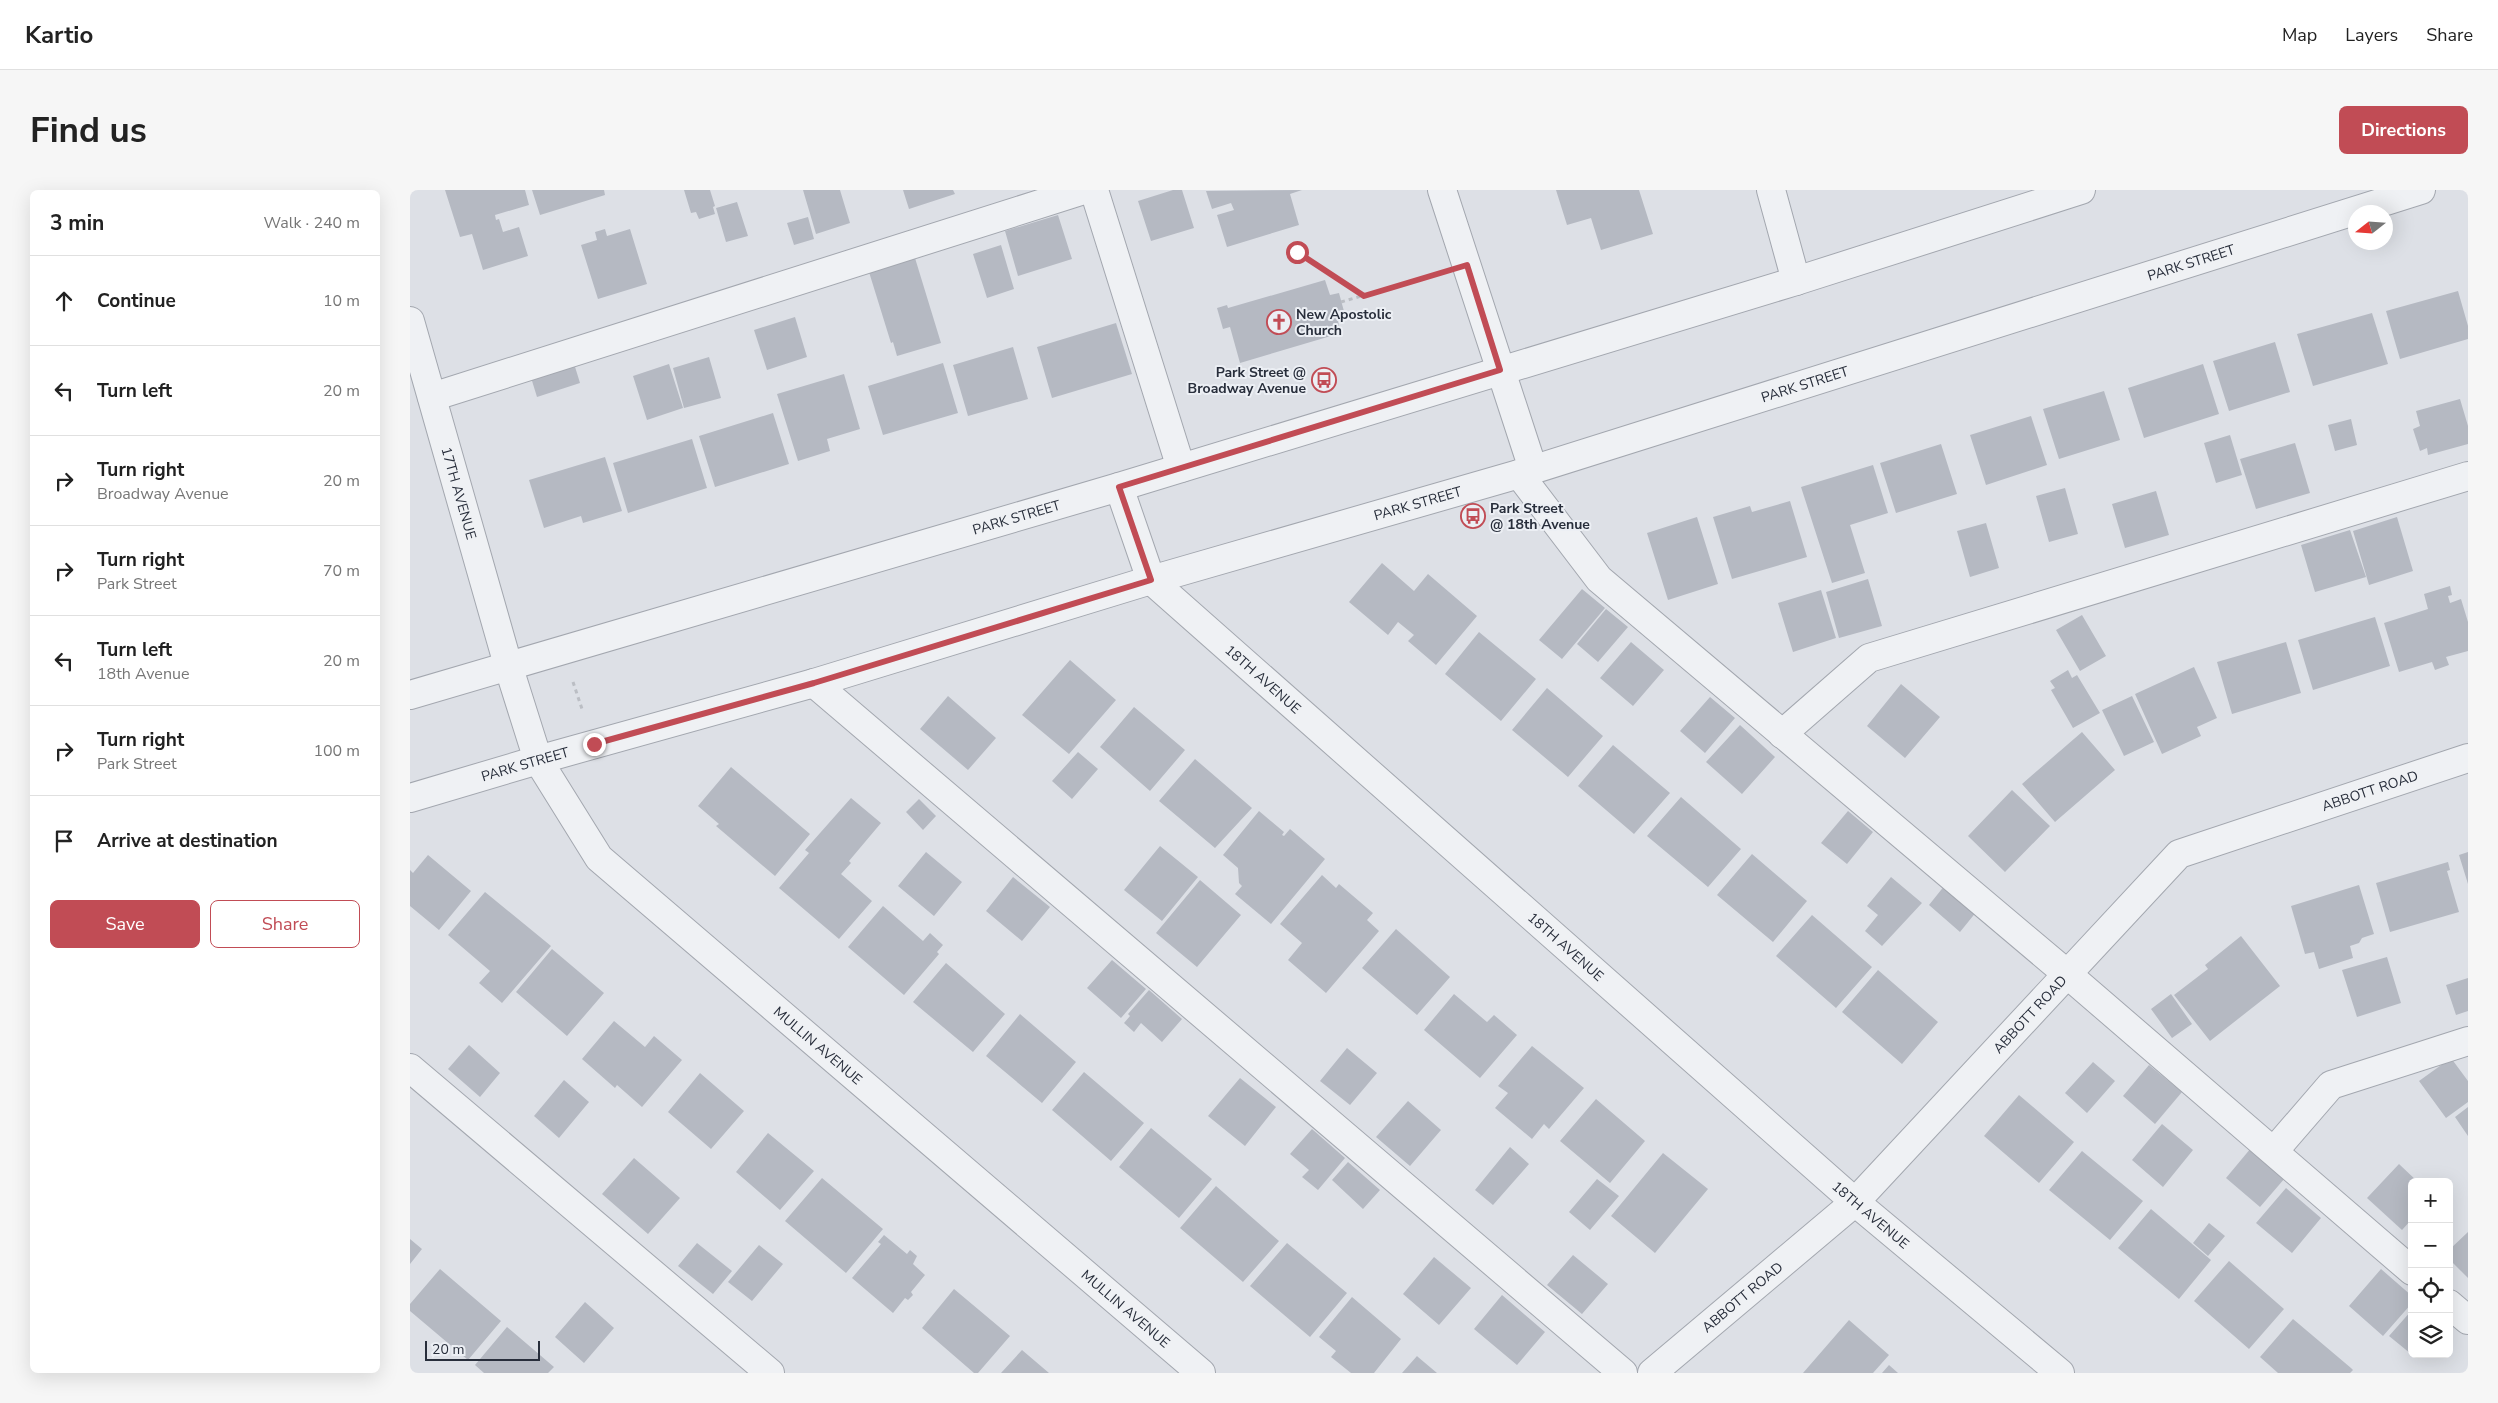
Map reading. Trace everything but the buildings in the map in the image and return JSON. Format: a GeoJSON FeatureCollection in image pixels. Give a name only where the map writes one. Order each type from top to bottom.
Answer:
{"type":"FeatureCollection","features":[{"type":"Feature","properties":{"kind":"street"},"geometry":{"type":"LineString","coordinates":[[432,397],[1084,190]]}},
{"type":"Feature","properties":{"kind":"street"},"geometry":{"type":"LineString","coordinates":[[1094,190],[1181,468]]}},
{"type":"Feature","properties":{"kind":"street"},"geometry":{"type":"LineString","coordinates":[[1442,190],[1500,370],[1526,472],[1599,579],[2066,973],[2409,1268]]}},
{"type":"Feature","properties":{"kind":"street"},"geometry":{"type":"LineString","coordinates":[[1771,190],[1796,280]]}},
{"type":"Feature","properties":{"kind":"street","name":"PARK STREET"},"geometry":{"type":"LineString","coordinates":[[410,695],[1119,487],[1796,280],[2081,190]]}},
{"type":"Feature","properties":{"kind":"street","name":"PARK STREET"},"geometry":{"type":"LineString","coordinates":[[410,798],[538,760],[814,683],[1151,580],[1526,472],[2421,190]]}},
{"type":"Feature","properties":{"kind":"street","name":"17TH AVENUE"},"geometry":{"type":"LineString","coordinates":[[410,321],[508,666]]}},
{"type":"Feature","properties":{"kind":"street"},"geometry":{"type":"LineString","coordinates":[[1782,734],[1869,658],[2468,476]]}},
{"type":"Feature","properties":{"kind":"street","name":"18TH AVENUE"},"geometry":{"type":"LineString","coordinates":[[1119,487],[1151,580],[1855,1202],[2060,1373]]}},
{"type":"Feature","properties":{"kind":"street","name":"MULLIN AVENUE"},"geometry":{"type":"LineString","coordinates":[[508,666],[538,760],[599,858],[1201,1373]]}},
{"type":"Feature","properties":{"kind":"street"},"geometry":{"type":"LineString","coordinates":[[814,683],[1623,1373]]}},
{"type":"Feature","properties":{"kind":"street","name":"ABBOTT ROAD"},"geometry":{"type":"LineString","coordinates":[[1652,1373],[1855,1202],[2066,973],[2179,854],[2468,758]]}},
{"type":"Feature","properties":{"kind":"street"},"geometry":{"type":"LineString","coordinates":[[2274,1151],[2331,1085],[2468,1041]]}},
{"type":"Feature","properties":{"kind":"street"},"geometry":{"type":"LineString","coordinates":[[410,1068],[770,1373]]}},
{"type":"Feature","properties":{"kind":"street"},"geometry":{"type":"LineString","coordinates":[[2453,1307],[2468,1320]]}},
{"type":"Feature","properties":{"kind":"path"},"geometry":{"type":"LineString","coordinates":[[1297,252],[1364,296]]}},
{"type":"Feature","properties":{"kind":"path"},"geometry":{"type":"LineString","coordinates":[[1341,302],[1467,265]]}},
{"type":"Feature","properties":{"kind":"path"},"geometry":{"type":"LineString","coordinates":[[572,680],[585,720]]}},
{"type":"Feature","properties":{"kind":"place","name":"New Apostolic Church"},"geometry":{"type":"Point","coordinates":[1279,322]}},
{"type":"Feature","properties":{"kind":"place","name":"Park Street @ Broadway Avenue"},"geometry":{"type":"Point","coordinates":[1324,380]}},
{"type":"Feature","properties":{"kind":"place","name":"Park Street @ 18th Avenue"},"geometry":{"type":"Point","coordinates":[1473,516]}},
{"type":"Feature","properties":{"kind":"route"},"geometry":{"type":"LineString","coordinates":[[594,744],[814,683],[1151,580],[1119,487],[1500,370],[1467,265],[1364,296],[1297,252]]}}]}
